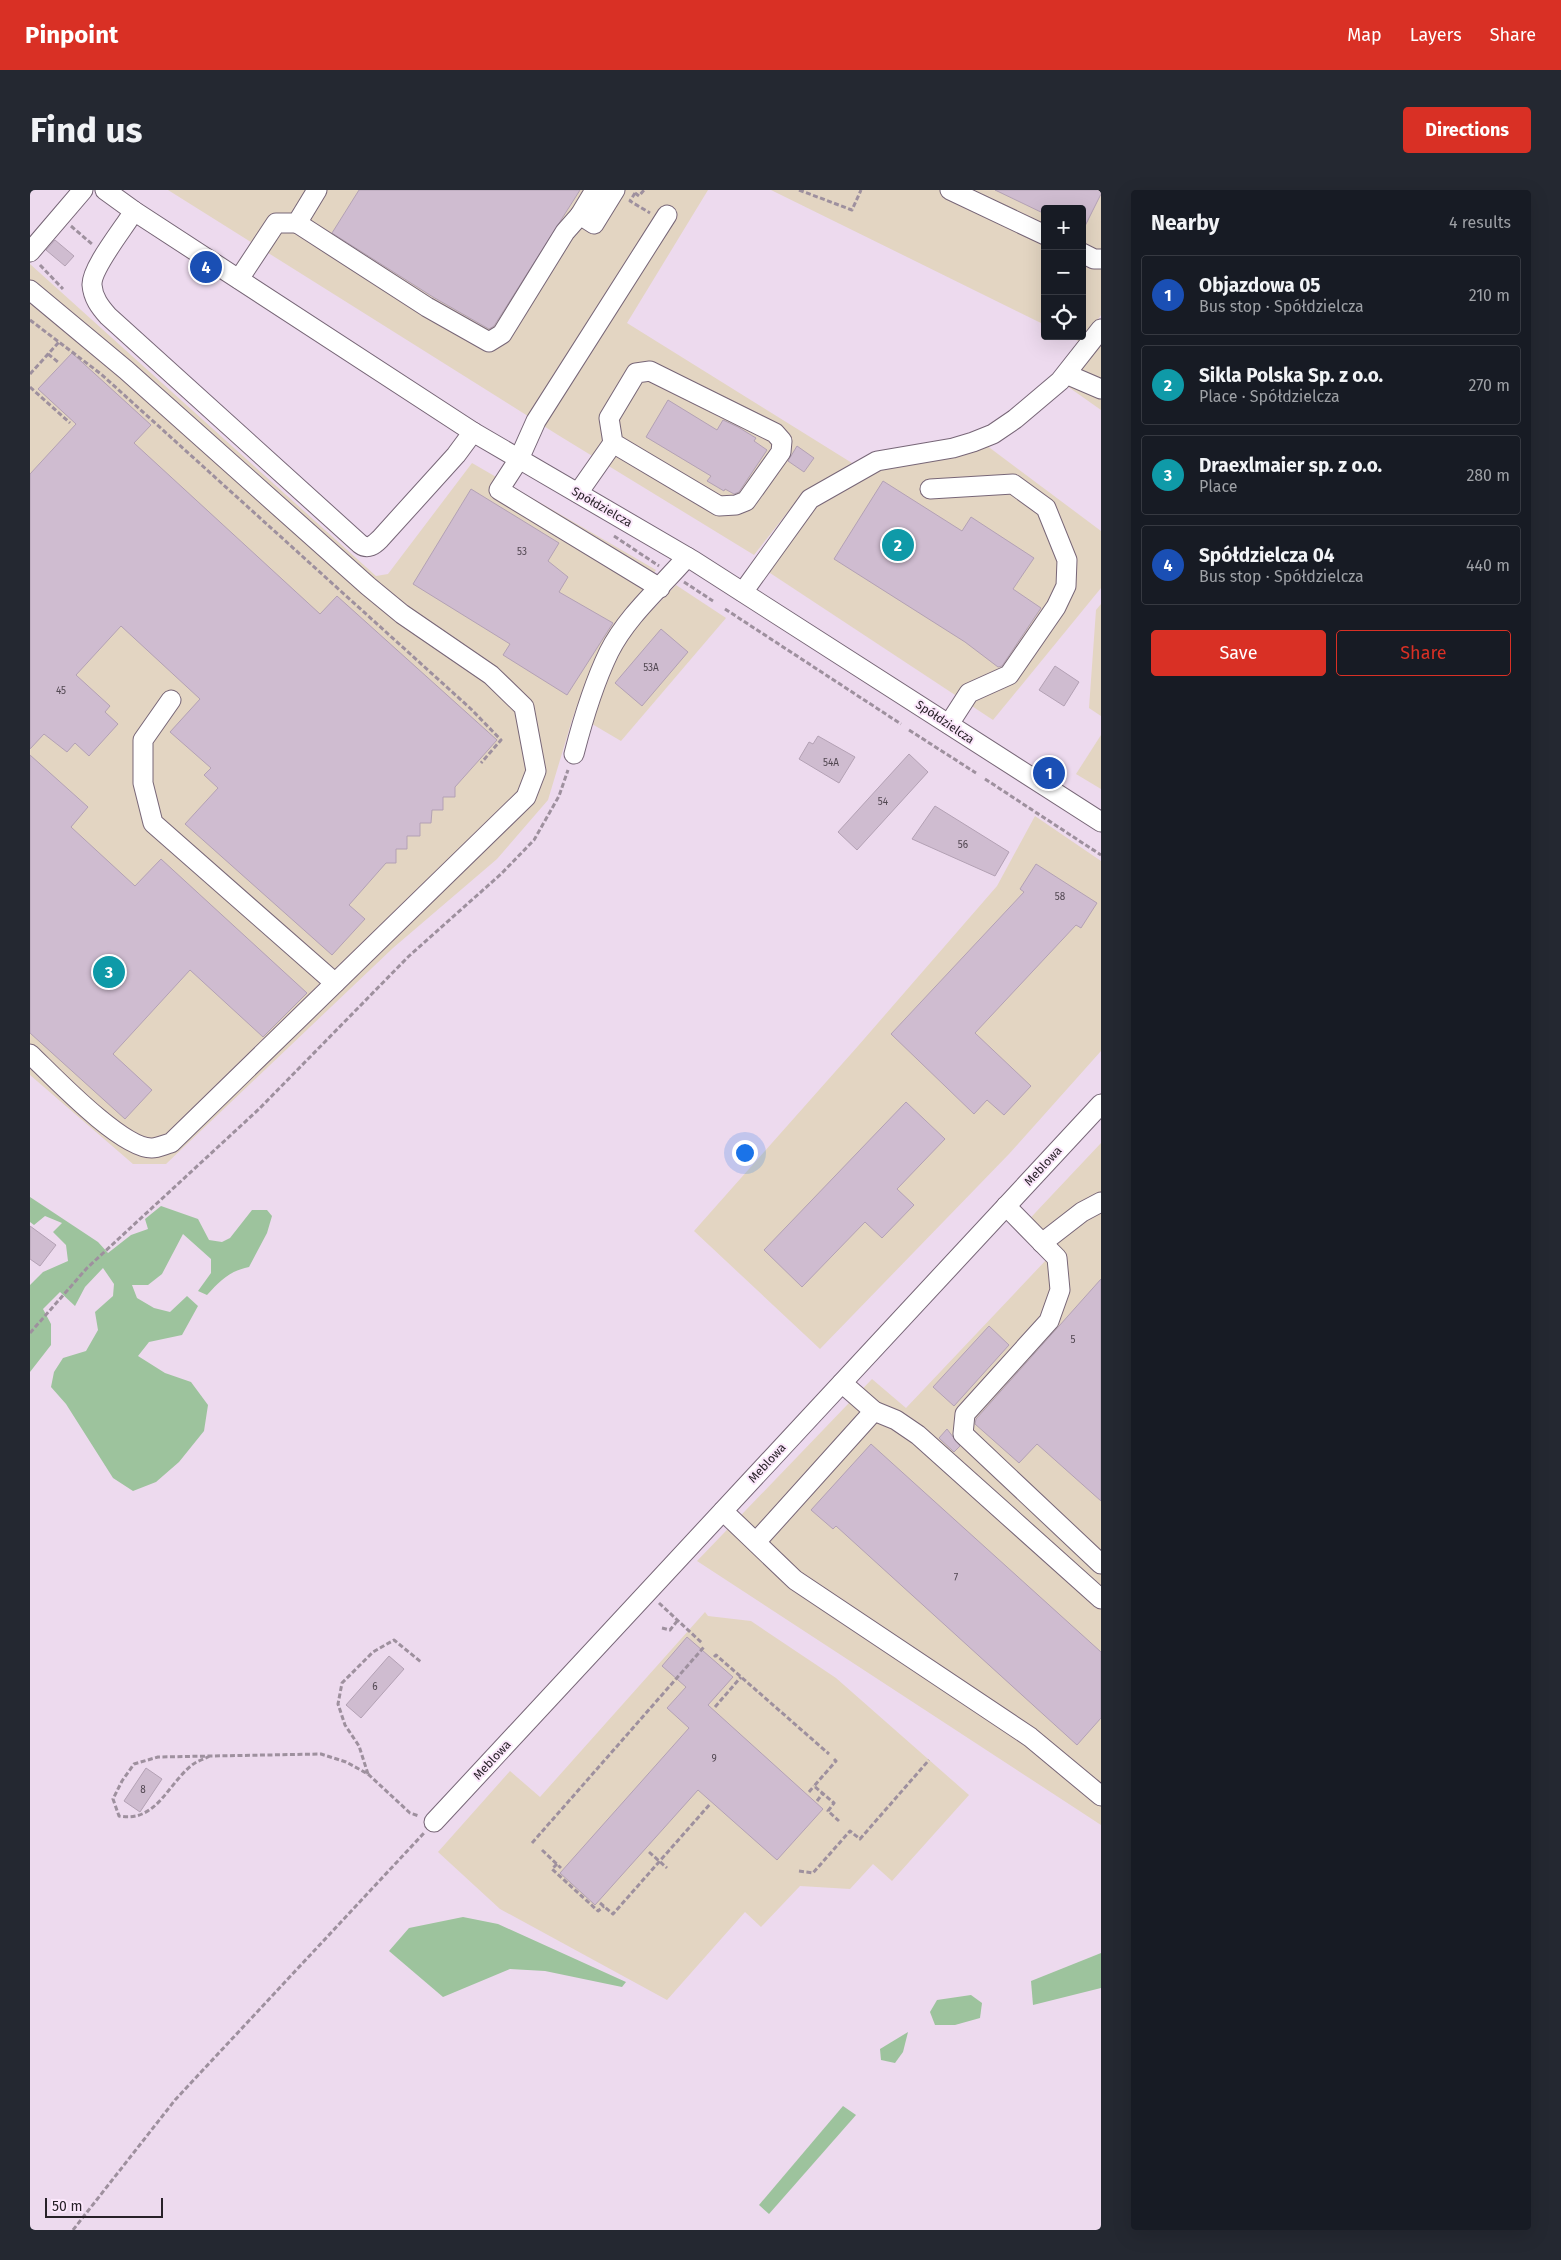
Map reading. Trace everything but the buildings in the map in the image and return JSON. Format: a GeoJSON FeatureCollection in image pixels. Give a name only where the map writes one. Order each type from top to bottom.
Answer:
{"type":"FeatureCollection","features":[{"type":"Feature","properties":{"kind":"street"},"geometry":{"type":"LineString","coordinates":[[30,236],[70,190]]}},
{"type":"Feature","properties":{"kind":"street"},"geometry":{"type":"LineString","coordinates":[[33,256],[83,190]]}},
{"type":"Feature","properties":{"kind":"street","name":"Spółdzielcza"},"geometry":{"type":"LineString","coordinates":[[104,190],[473,432],[687,557],[1101,822]]}},
{"type":"Feature","properties":{"kind":"street"},"geometry":{"type":"LineString","coordinates":[[296,223],[317,190]]}},
{"type":"Feature","properties":{"kind":"street"},"geometry":{"type":"LineString","coordinates":[[239,280],[276,222],[296,223],[427,307],[489,342],[502,334],[565,232],[580,215],[595,190]]}},
{"type":"Feature","properties":{"kind":"street"},"geometry":{"type":"LineString","coordinates":[[580,215],[594,224],[616,190]]}},
{"type":"Feature","properties":{"kind":"street"},"geometry":{"type":"LineString","coordinates":[[950,190],[1041,234]]}},
{"type":"Feature","properties":{"kind":"street"},"geometry":{"type":"LineString","coordinates":[[134,211],[94,274],[92,287],[97,303],[108,316],[360,544],[367,547],[380,539],[456,455],[473,432]]}},
{"type":"Feature","properties":{"kind":"street"},"geometry":{"type":"LineString","coordinates":[[659,214],[536,421],[519,459],[500,490],[660,588]]}},
{"type":"Feature","properties":{"kind":"street"},"geometry":{"type":"LineString","coordinates":[[1086,255],[1094,259],[1101,259]]}},
{"type":"Feature","properties":{"kind":"street"},"geometry":{"type":"LineString","coordinates":[[30,290],[126,370],[368,586],[402,614],[491,675],[524,707],[536,771],[526,797],[171,1143],[152,1148],[134,1143],[114,1132],[30,1054]]}},
{"type":"Feature","properties":{"kind":"street"},"geometry":{"type":"LineString","coordinates":[[743,592],[810,499],[877,461],[953,448],[993,434],[1041,398],[1066,374],[1101,330]]}},
{"type":"Feature","properties":{"kind":"street"},"geometry":{"type":"LineString","coordinates":[[578,493],[613,443],[609,418],[636,373],[650,371],[775,433],[782,441],[781,452],[746,501],[736,505],[719,506],[613,443]]}},
{"type":"Feature","properties":{"kind":"street"},"geometry":{"type":"LineString","coordinates":[[1066,374],[1101,389]]}},
{"type":"Feature","properties":{"kind":"street"},"geometry":{"type":"LineString","coordinates":[[930,489],[1013,484],[1046,508],[1067,560],[1066,586],[1056,607],[1009,675],[969,693],[948,724]]}},
{"type":"Feature","properties":{"kind":"street"},"geometry":{"type":"LineString","coordinates":[[574,754],[586,706],[610,651],[628,624],[687,557]]}},
{"type":"Feature","properties":{"kind":"street"},"geometry":{"type":"LineString","coordinates":[[171,700],[143,740],[144,783],[153,823],[335,983]]}},
{"type":"Feature","properties":{"kind":"street","name":"Meblowa"},"geometry":{"type":"LineString","coordinates":[[434,1822],[1101,1104]]}},
{"type":"Feature","properties":{"kind":"street"},"geometry":{"type":"LineString","coordinates":[[1042,1243],[1082,1212],[1101,1202]]}},
{"type":"Feature","properties":{"kind":"street"},"geometry":{"type":"LineString","coordinates":[[1006,1206],[1056,1258],[1060,1290],[1049,1322],[965,1414],[963,1434],[1101,1564]]}},
{"type":"Feature","properties":{"kind":"street"},"geometry":{"type":"LineString","coordinates":[[842,1382],[874,1411],[896,1420],[918,1435],[1101,1599]]}},
{"type":"Feature","properties":{"kind":"street"},"geometry":{"type":"LineString","coordinates":[[756,1542],[874,1411]]}},
{"type":"Feature","properties":{"kind":"street"},"geometry":{"type":"LineString","coordinates":[[723,1511],[807,1590],[1030,1737],[1101,1796]]}},
{"type":"Feature","properties":{"kind":"path"},"geometry":{"type":"LineString","coordinates":[[630,190],[639,196],[644,190]]}},
{"type":"Feature","properties":{"kind":"path"},"geometry":{"type":"LineString","coordinates":[[799,190],[852,210],[861,190]]}},
{"type":"Feature","properties":{"kind":"path"},"geometry":{"type":"LineString","coordinates":[[635,193],[630,200],[659,214]]}},
{"type":"Feature","properties":{"kind":"path"},"geometry":{"type":"LineString","coordinates":[[67,223],[95,247]]}},
{"type":"Feature","properties":{"kind":"path"},"geometry":{"type":"LineString","coordinates":[[91,253],[100,241]]}},
{"type":"Feature","properties":{"kind":"path"},"geometry":{"type":"LineString","coordinates":[[33,256],[64,289]]}},
{"type":"Feature","properties":{"kind":"path"},"geometry":{"type":"LineString","coordinates":[[30,320],[101,374],[471,710],[501,740],[481,763]]}},
{"type":"Feature","properties":{"kind":"path"},"geometry":{"type":"LineString","coordinates":[[30,374],[59,342]]}},
{"type":"Feature","properties":{"kind":"path"},"geometry":{"type":"LineString","coordinates":[[48,354],[58,362]]}},
{"type":"Feature","properties":{"kind":"path"},"geometry":{"type":"LineString","coordinates":[[30,387],[70,423]]}},
{"type":"Feature","properties":{"kind":"path"},"geometry":{"type":"LineString","coordinates":[[682,580],[713,601]]}},
{"type":"Feature","properties":{"kind":"path"},"geometry":{"type":"LineString","coordinates":[[725,608],[901,724]]}},
{"type":"Feature","properties":{"kind":"path"},"geometry":{"type":"LineString","coordinates":[[909,730],[976,773]]}},
{"type":"Feature","properties":{"kind":"path"},"geometry":{"type":"LineString","coordinates":[[30,1333],[87,1268],[259,1109],[409,956],[500,874],[534,840],[559,796],[574,754]]}},
{"type":"Feature","properties":{"kind":"path"},"geometry":{"type":"LineString","coordinates":[[985,780],[1101,855]]}},
{"type":"Feature","properties":{"kind":"path"},"geometry":{"type":"LineString","coordinates":[[532,1843],[703,1645],[647,1592]]}},
{"type":"Feature","properties":{"kind":"path"},"geometry":{"type":"LineString","coordinates":[[662,1628],[670,1630],[678,1620]]}},
{"type":"Feature","properties":{"kind":"path"},"geometry":{"type":"LineString","coordinates":[[368,1774],[359,1746],[345,1725],[338,1704],[342,1683],[373,1652],[394,1640],[421,1662]]}},
{"type":"Feature","properties":{"kind":"path"},"geometry":{"type":"LineString","coordinates":[[714,1657],[716,1655],[829,1754]]}},
{"type":"Feature","properties":{"kind":"path"},"geometry":{"type":"LineString","coordinates":[[715,1707],[741,1677]]}},
{"type":"Feature","properties":{"kind":"path"},"geometry":{"type":"LineString","coordinates":[[73,2230],[175,2100],[434,1822],[410,1813],[368,1774],[346,1762],[321,1754],[210,1756],[158,1757],[134,1764],[122,1781],[113,1799],[119,1816],[132,1818],[149,1812],[193,1764],[210,1756]]}},
{"type":"Feature","properties":{"kind":"path"},"geometry":{"type":"LineString","coordinates":[[809,1792],[836,1761],[834,1759]]}},
{"type":"Feature","properties":{"kind":"path"},"geometry":{"type":"LineString","coordinates":[[799,1871],[813,1873],[850,1831],[860,1839],[929,1760]]}},
{"type":"Feature","properties":{"kind":"path"},"geometry":{"type":"LineString","coordinates":[[814,1786],[834,1803],[828,1810],[839,1821]]}},
{"type":"Feature","properties":{"kind":"path"},"geometry":{"type":"LineString","coordinates":[[817,1801],[823,1794]]}},
{"type":"Feature","properties":{"kind":"path"},"geometry":{"type":"LineString","coordinates":[[557,1864],[552,1869],[598,1911],[602,1904],[613,1914],[710,1804]]}},
{"type":"Feature","properties":{"kind":"path"},"geometry":{"type":"LineString","coordinates":[[542,1850],[561,1868]]}},
{"type":"Feature","properties":{"kind":"path"},"geometry":{"type":"LineString","coordinates":[[648,1852],[667,1868]]}},
{"type":"Feature","properties":{"kind":"shaded area"},"geometry":{"type":"Polygon","coordinates":[[[168,190],[708,190],[627,323],[852,463],[802,494],[754,555],[558,435],[168,190]]]}},
{"type":"Feature","properties":{"kind":"shaded area"},"geometry":{"type":"Polygon","coordinates":[[[771,190],[1101,190],[1101,315],[1086,337],[1086,205],[1041,205],[1041,323],[771,190]]]}},
{"type":"Feature","properties":{"kind":"shaded area"},"geometry":{"type":"Polygon","coordinates":[[[30,264],[376,576],[388,574],[472,463],[656,570],[593,663],[572,720],[548,800],[497,859],[393,948],[166,1164],[133,1164],[30,1075],[30,264]]]}},
{"type":"Feature","properties":{"kind":"shaded area"},"geometry":{"type":"Polygon","coordinates":[[[1101,344],[1101,410],[1067,386],[1101,344]]]}},
{"type":"Feature","properties":{"kind":"shaded area"},"geometry":{"type":"Polygon","coordinates":[[[986,445],[1101,531],[1101,588],[993,720],[767,571],[821,501],[883,469],[986,445]]]}},
{"type":"Feature","properties":{"kind":"shaded area"},"geometry":{"type":"Polygon","coordinates":[[[676,585],[726,618],[621,741],[587,721],[607,663],[631,632],[676,585]]]}},
{"type":"Feature","properties":{"kind":"shaded area"},"geometry":{"type":"Polygon","coordinates":[[[1101,604],[1101,716],[1089,708],[1096,610],[1101,604]]]}},
{"type":"Feature","properties":{"kind":"shaded area"},"geometry":{"type":"Polygon","coordinates":[[[1101,735],[1101,789],[1076,774],[1101,735]]]}},
{"type":"Feature","properties":{"kind":"shaded area"},"geometry":{"type":"Polygon","coordinates":[[[1035,816],[1101,861],[1101,1051],[1009,1154],[820,1349],[694,1231],[997,886],[1035,816]]]}},
{"type":"Feature","properties":{"kind":"shaded area"},"geometry":{"type":"Polygon","coordinates":[[[1101,1143],[1101,1825],[697,1561],[872,1379],[906,1408],[1047,1259],[1019,1230],[1101,1143]]]}},
{"type":"Feature","properties":{"kind":"shaded area"},"geometry":{"type":"Polygon","coordinates":[[[705,1612],[708,1616],[751,1621],[836,1678],[969,1795],[892,1881],[873,1864],[850,1889],[800,1886],[761,1927],[745,1912],[667,2000],[500,1909],[438,1852],[510,1771],[540,1797],[705,1612]]]}},
{"type":"Feature","properties":{"kind":"green space"},"geometry":{"type":"Polygon","coordinates":[[[30,1197],[98,1242],[108,1253],[131,1235],[148,1229],[145,1219],[161,1206],[198,1219],[209,1240],[222,1242],[230,1238],[252,1210],[267,1210],[272,1216],[267,1233],[249,1267],[230,1274],[207,1295],[198,1291],[211,1273],[211,1259],[183,1234],[162,1274],[148,1285],[132,1285],[137,1298],[154,1308],[170,1312],[187,1296],[198,1306],[182,1335],[149,1342],[138,1356],[165,1373],[191,1382],[208,1405],[204,1431],[179,1462],[156,1482],[133,1491],[113,1478],[66,1404],[51,1387],[54,1372],[63,1358],[86,1351],[98,1330],[95,1312],[113,1296],[114,1284],[103,1268],[85,1287],[75,1306],[60,1292],[43,1309],[51,1324],[51,1345],[30,1372],[30,1285],[43,1272],[68,1261],[66,1245],[53,1232],[62,1223],[45,1216],[34,1225],[30,1222],[30,1197]]]}},
{"type":"Feature","properties":{"kind":"green space"},"geometry":{"type":"Polygon","coordinates":[[[463,1917],[498,1924],[626,1982],[622,1987],[545,1971],[510,1969],[443,1997],[389,1951],[409,1928],[463,1917]]]}},
{"type":"Feature","properties":{"kind":"green space"},"geometry":{"type":"Polygon","coordinates":[[[1101,1953],[1101,1988],[1033,2005],[1031,1981],[1101,1953]]]}},
{"type":"Feature","properties":{"kind":"green space"},"geometry":{"type":"Polygon","coordinates":[[[971,1995],[982,2003],[980,2018],[955,2025],[935,2025],[930,2012],[937,2000],[971,1995]]]}},
{"type":"Feature","properties":{"kind":"green space"},"geometry":{"type":"Polygon","coordinates":[[[908,2032],[903,2052],[895,2063],[881,2060],[880,2049],[908,2032]]]}},
{"type":"Feature","properties":{"kind":"green space"},"geometry":{"type":"Polygon","coordinates":[[[843,2106],[856,2115],[769,2214],[759,2205],[843,2106]]]}},
{"type":"Feature","properties":{"kind":"place","name":"Spółdzielcza 04"},"geometry":{"type":"Point","coordinates":[206,267]}},
{"type":"Feature","properties":{"kind":"place","name":"Sikla Polska Sp. z o.o."},"geometry":{"type":"Point","coordinates":[898,545]}},
{"type":"Feature","properties":{"kind":"place","name":"Objazdowa 05"},"geometry":{"type":"Point","coordinates":[1049,773]}},
{"type":"Feature","properties":{"kind":"place","name":"Draexlmaier sp. z o.o."},"geometry":{"type":"Point","coordinates":[109,972]}}]}
